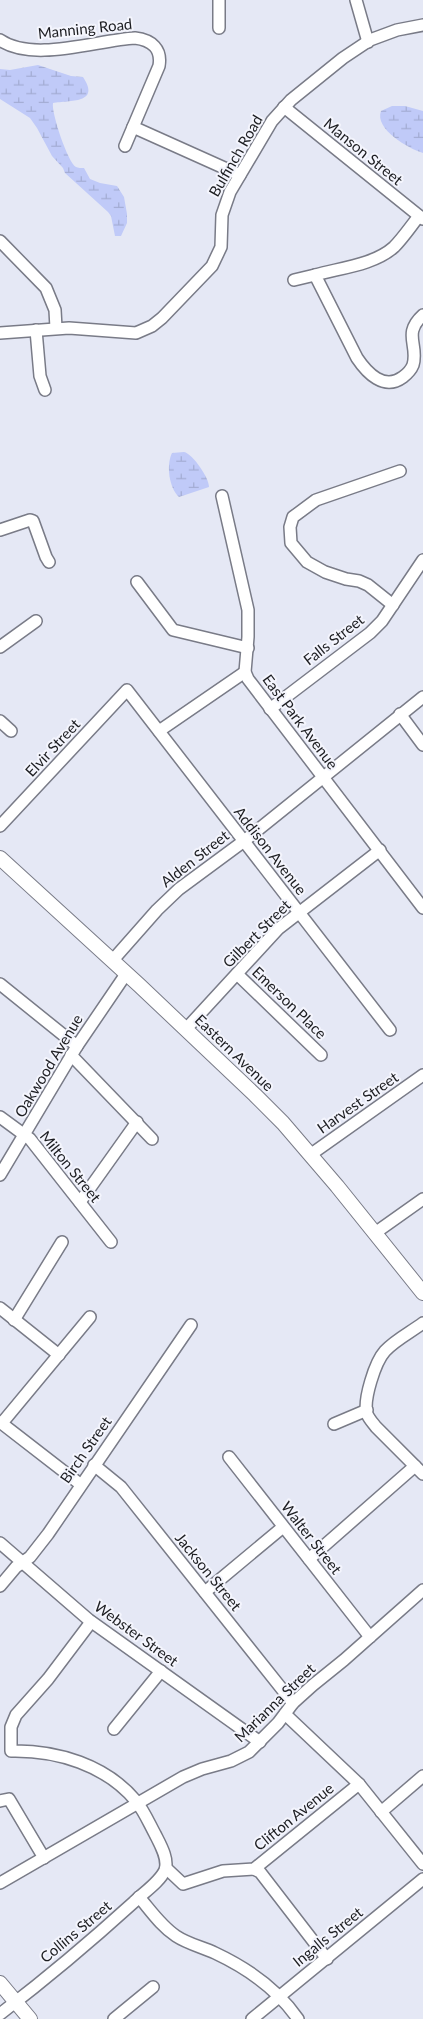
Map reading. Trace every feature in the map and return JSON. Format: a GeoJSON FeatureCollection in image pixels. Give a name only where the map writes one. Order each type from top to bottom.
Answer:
{"type":"FeatureCollection","features":[{"type":"Feature","properties":{"kind":"main road","name":"Eastern Avenue"},"geometry":{"type":"LineString","coordinates":[[0,858],[255,1095],[310,1155],[423,1293]]}},
{"type":"Feature","properties":{"kind":"main road"},"geometry":{"type":"LineString","coordinates":[[0,1983],[30,2019]]}},
{"type":"Feature","properties":{"kind":"street"},"geometry":{"type":"LineString","coordinates":[[219,0],[219,28]]}},
{"type":"Feature","properties":{"kind":"street"},"geometry":{"type":"LineString","coordinates":[[356,0],[368,42]]}},
{"type":"Feature","properties":{"kind":"street","name":"Bulfinch Road"},"geometry":{"type":"LineString","coordinates":[[0,334],[56,328],[99,329],[136,333],[144,331],[162,318],[212,266],[218,256],[221,247],[224,204],[272,121],[284,107],[329,68],[368,42],[397,30],[423,25]]}},
{"type":"Feature","properties":{"kind":"street","name":"Manning Road"},"geometry":{"type":"LineString","coordinates":[[0,40],[12,47],[37,50],[124,38],[147,40],[158,50],[161,57],[159,66],[125,146]]}},
{"type":"Feature","properties":{"kind":"street","name":"Manson Street"},"geometry":{"type":"LineString","coordinates":[[284,107],[421,218]]}},
{"type":"Feature","properties":{"kind":"street"},"geometry":{"type":"LineString","coordinates":[[133,128],[240,175]]}},
{"type":"Feature","properties":{"kind":"street"},"geometry":{"type":"LineString","coordinates":[[294,280],[364,262],[385,253],[421,218]]}},
{"type":"Feature","properties":{"kind":"street"},"geometry":{"type":"LineString","coordinates":[[0,241],[46,288],[55,310],[56,328]]}},
{"type":"Feature","properties":{"kind":"street"},"geometry":{"type":"LineString","coordinates":[[315,275],[357,358],[364,369],[380,381],[398,381],[409,372],[413,362],[412,332],[423,315]]}},
{"type":"Feature","properties":{"kind":"street"},"geometry":{"type":"LineString","coordinates":[[36,330],[40,376],[45,390]]}},
{"type":"Feature","properties":{"kind":"street"},"geometry":{"type":"LineString","coordinates":[[393,605],[359,580],[346,579],[325,572],[307,562],[291,544],[290,527],[293,517],[316,500],[400,471]]}},
{"type":"Feature","properties":{"kind":"street","name":"East Park Avenue"},"geometry":{"type":"LineString","coordinates":[[222,496],[248,610],[248,648],[245,672],[248,679],[423,908]]}},
{"type":"Feature","properties":{"kind":"street"},"geometry":{"type":"LineString","coordinates":[[0,530],[30,520],[33,521],[49,562]]}},
{"type":"Feature","properties":{"kind":"street","name":"Falls Street"},"geometry":{"type":"LineString","coordinates":[[270,709],[370,633],[382,621],[423,560]]}},
{"type":"Feature","properties":{"kind":"street"},"geometry":{"type":"LineString","coordinates":[[137,582],[173,630],[248,648]]}},
{"type":"Feature","properties":{"kind":"street"},"geometry":{"type":"LineString","coordinates":[[0,647],[36,621]]}},
{"type":"Feature","properties":{"kind":"street"},"geometry":{"type":"LineString","coordinates":[[159,731],[245,672]]}},
{"type":"Feature","properties":{"kind":"street","name":"Addison Avenue"},"geometry":{"type":"LineString","coordinates":[[128,690],[390,1030]]}},
{"type":"Feature","properties":{"kind":"street","name":"Elvir Street"},"geometry":{"type":"LineString","coordinates":[[0,826],[128,690]]}},
{"type":"Feature","properties":{"kind":"street","name":"Alden Street"},"geometry":{"type":"LineString","coordinates":[[112,961],[172,896],[423,697]]}},
{"type":"Feature","properties":{"kind":"street"},"geometry":{"type":"LineString","coordinates":[[400,714],[423,745]]}},
{"type":"Feature","properties":{"kind":"street"},"geometry":{"type":"LineString","coordinates":[[0,721],[11,731]]}},
{"type":"Feature","properties":{"kind":"street","name":"Gilbert Street"},"geometry":{"type":"LineString","coordinates":[[186,1029],[261,946],[299,911],[380,850]]}},
{"type":"Feature","properties":{"kind":"street","name":"Oakwood Avenue"},"geometry":{"type":"LineString","coordinates":[[0,1175],[74,1051],[126,974]]}},
{"type":"Feature","properties":{"kind":"street","name":"Emerson Place"},"geometry":{"type":"LineString","coordinates":[[237,974],[321,1055]]}},
{"type":"Feature","properties":{"kind":"street"},"geometry":{"type":"LineString","coordinates":[[0,984],[74,1051],[152,1139]]}},
{"type":"Feature","properties":{"kind":"street","name":"Harvest Street"},"geometry":{"type":"LineString","coordinates":[[310,1155],[423,1075]]}},
{"type":"Feature","properties":{"kind":"street","name":"Milton Street"},"geometry":{"type":"LineString","coordinates":[[0,1117],[30,1139],[111,1242]]}},
{"type":"Feature","properties":{"kind":"street"},"geometry":{"type":"LineString","coordinates":[[80,1202],[137,1122]]}},
{"type":"Feature","properties":{"kind":"street"},"geometry":{"type":"LineString","coordinates":[[375,1233],[423,1199]]}},
{"type":"Feature","properties":{"kind":"street"},"geometry":{"type":"LineString","coordinates":[[14,1320],[62,1242]]}},
{"type":"Feature","properties":{"kind":"street"},"geometry":{"type":"LineString","coordinates":[[0,1308],[59,1355]]}},
{"type":"Feature","properties":{"kind":"street"},"geometry":{"type":"LineString","coordinates":[[80,1484],[1,1422],[90,1317]]}},
{"type":"Feature","properties":{"kind":"street"},"geometry":{"type":"LineString","coordinates":[[308,1559],[419,1470],[373,1423],[367,1410],[371,1382],[378,1359],[385,1350],[423,1324]]}},
{"type":"Feature","properties":{"kind":"street","name":"Birch Street"},"geometry":{"type":"LineString","coordinates":[[0,1586],[48,1534],[80,1484],[191,1325]]}},
{"type":"Feature","properties":{"kind":"street"},"geometry":{"type":"LineString","coordinates":[[334,1424],[367,1410]]}},
{"type":"Feature","properties":{"kind":"street","name":"Walter Street"},"geometry":{"type":"LineString","coordinates":[[229,1457],[370,1637]]}},
{"type":"Feature","properties":{"kind":"street","name":"Jackson Street"},"geometry":{"type":"LineString","coordinates":[[94,1465],[121,1487],[294,1703]]}},
{"type":"Feature","properties":{"kind":"street"},"geometry":{"type":"LineString","coordinates":[[204,1592],[284,1527]]}},
{"type":"Feature","properties":{"kind":"street","name":"Webster Street"},"geometry":{"type":"LineString","coordinates":[[0,1543],[92,1622],[260,1742]]}},
{"type":"Feature","properties":{"kind":"street","name":"Marianna Street"},"geometry":{"type":"LineString","coordinates":[[0,1883],[192,1772],[240,1757],[260,1742],[294,1703],[423,1590]]}},
{"type":"Feature","properties":{"kind":"street"},"geometry":{"type":"LineString","coordinates":[[92,1622],[16,1715],[5,1752],[55,1754],[86,1764],[113,1780],[127,1791],[137,1803],[162,1848],[166,1859],[166,1868]]}},
{"type":"Feature","properties":{"kind":"street"},"geometry":{"type":"LineString","coordinates":[[114,1730],[161,1672]]}},
{"type":"Feature","properties":{"kind":"street"},"geometry":{"type":"LineString","coordinates":[[285,1714],[358,1784],[423,1864]]}},
{"type":"Feature","properties":{"kind":"street"},"geometry":{"type":"LineString","coordinates":[[381,1812],[423,1776]]}},
{"type":"Feature","properties":{"kind":"street","name":"Clifton Avenue"},"geometry":{"type":"LineString","coordinates":[[166,1868],[184,1884],[223,1871],[254,1869],[358,1784]]}},
{"type":"Feature","properties":{"kind":"street"},"geometry":{"type":"LineString","coordinates":[[0,1801],[9,1799],[44,1858]]}},
{"type":"Feature","properties":{"kind":"street","name":"Collins Street"},"geometry":{"type":"LineString","coordinates":[[0,2014],[139,1897],[156,1882],[166,1868]]}},
{"type":"Feature","properties":{"kind":"street"},"geometry":{"type":"LineString","coordinates":[[254,1869],[260,1872],[327,1959]]}},
{"type":"Feature","properties":{"kind":"street","name":"Ingalls Street"},"geometry":{"type":"LineString","coordinates":[[252,2019],[423,1879]]}},
{"type":"Feature","properties":{"kind":"street"},"geometry":{"type":"LineString","coordinates":[[139,1897],[161,1924],[178,1938],[230,1960],[252,1974],[279,1996],[298,2019]]}},
{"type":"Feature","properties":{"kind":"street"},"geometry":{"type":"LineString","coordinates":[[114,2019],[153,1987]]}},
{"type":"Feature","properties":{"kind":"green space"},"geometry":{"type":"Polygon","coordinates":[[[38,65],[71,76],[83,77],[88,86],[86,96],[75,101],[53,103],[53,108],[61,137],[73,163],[77,167],[84,168],[90,179],[117,186],[124,197],[127,223],[121,236],[115,236],[111,216],[108,212],[65,173],[52,156],[30,118],[0,99],[0,69],[10,70],[38,65]]]}},
{"type":"Feature","properties":{"kind":"green space"},"geometry":{"type":"Polygon","coordinates":[[[392,106],[405,106],[423,111],[423,153],[402,143],[383,125],[380,118],[381,111],[392,106]]]}},
{"type":"Feature","properties":{"kind":"green space"},"geometry":{"type":"Polygon","coordinates":[[[184,452],[192,457],[200,467],[209,487],[179,497],[171,482],[169,464],[172,453],[184,452]]]}}]}
